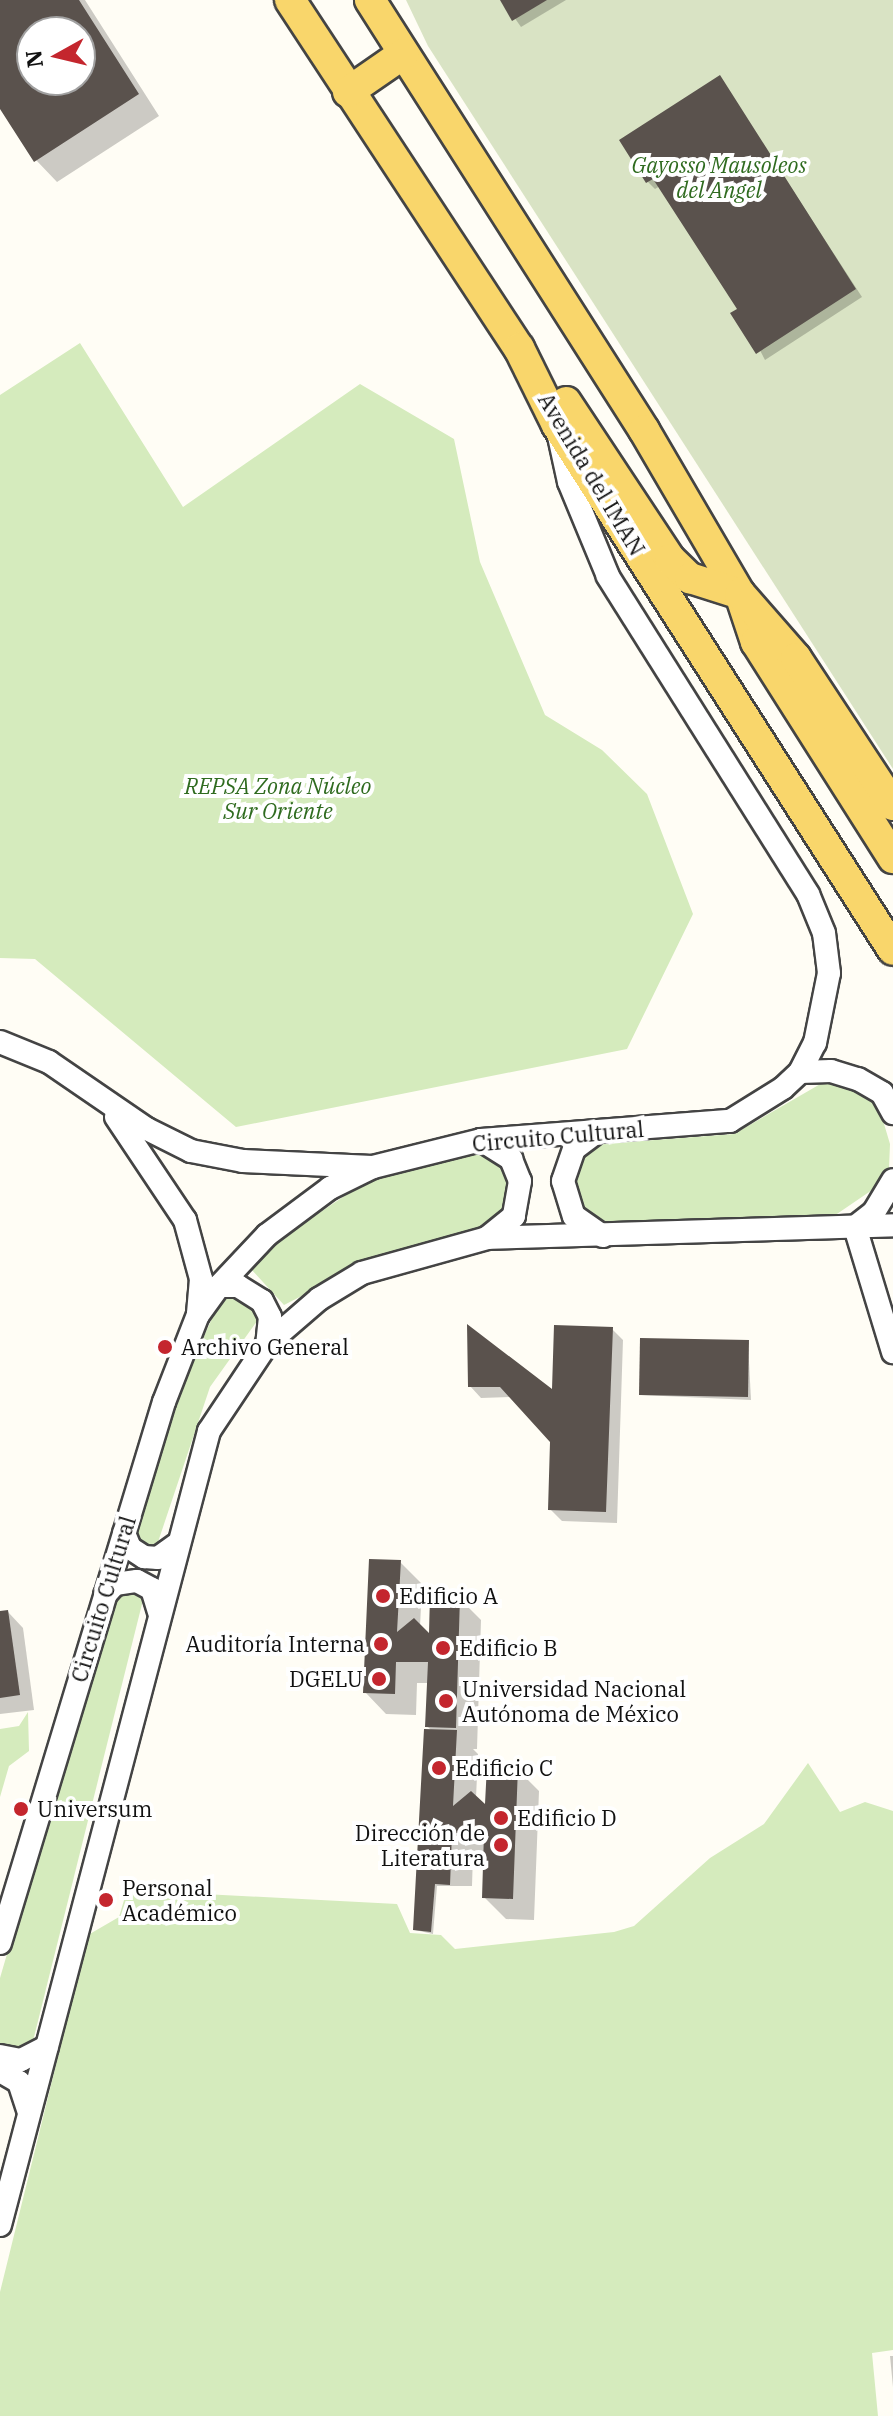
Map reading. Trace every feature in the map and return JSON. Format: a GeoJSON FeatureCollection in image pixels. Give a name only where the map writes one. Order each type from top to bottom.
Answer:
{"type":"FeatureCollection","features":[{"type":"Feature","properties":{"kind":"main road","name":"Avenida del IMAN"},"geometry":{"type":"LineString","coordinates":[[290,0],[519,348],[557,425],[893,950]]}},
{"type":"Feature","properties":{"kind":"main road"},"geometry":{"type":"LineString","coordinates":[[370,0],[644,430],[740,594],[796,658],[893,805]]}},
{"type":"Feature","properties":{"kind":"main road"},"geometry":{"type":"LineString","coordinates":[[348,92],[403,54]]}},
{"type":"Feature","properties":{"kind":"main road"},"geometry":{"type":"LineString","coordinates":[[519,348],[571,408],[670,559],[690,578],[740,594]]}},
{"type":"Feature","properties":{"kind":"main road"},"geometry":{"type":"LineString","coordinates":[[740,594],[756,642],[893,858]]}},
{"type":"Feature","properties":{"kind":"street","name":"Circuito Cultural"},"geometry":{"type":"LineString","coordinates":[[0,1943],[9,1882],[105,1595],[167,1393],[198,1315],[219,1286],[267,1235],[330,1188],[373,1167],[481,1140],[730,1121],[760,1106],[800,1072],[824,1014],[829,973],[824,933],[790,862],[608,576],[569,482],[557,425]]}},
{"type":"Feature","properties":{"kind":"street"},"geometry":{"type":"LineString","coordinates":[[0,1042],[49,1062],[103,1101],[191,1151],[243,1161],[373,1167]]}},
{"type":"Feature","properties":{"kind":"street"},"geometry":{"type":"LineString","coordinates":[[800,1072],[831,1071],[858,1079],[882,1093],[893,1113]]}},
{"type":"Feature","properties":{"kind":"street"},"geometry":{"type":"LineString","coordinates":[[103,1101],[138,1144],[185,1220],[201,1279],[198,1315]]}},
{"type":"Feature","properties":{"kind":"street"},"geometry":{"type":"LineString","coordinates":[[602,1129],[574,1149],[563,1181],[574,1216],[605,1236]]}},
{"type":"Feature","properties":{"kind":"street"},"geometry":{"type":"LineString","coordinates":[[481,1140],[511,1159],[521,1193],[514,1216],[487,1238]]}},
{"type":"Feature","properties":{"kind":"street"},"geometry":{"type":"LineString","coordinates":[[855,1227],[874,1212],[893,1180]]}},
{"type":"Feature","properties":{"kind":"street"},"geometry":{"type":"LineString","coordinates":[[0,2225],[176,1545],[209,1431],[267,1344],[319,1299],[362,1273],[487,1238],[893,1225]]}},
{"type":"Feature","properties":{"kind":"street"},"geometry":{"type":"LineString","coordinates":[[855,1227],[893,1352]]}},
{"type":"Feature","properties":{"kind":"street"},"geometry":{"type":"LineString","coordinates":[[219,1286],[238,1286],[262,1301],[270,1317],[267,1344]]}},
{"type":"Feature","properties":{"kind":"street"},"geometry":{"type":"LineString","coordinates":[[124,1533],[130,1548],[144,1557],[158,1558],[176,1545]]}},
{"type":"Feature","properties":{"kind":"street"},"geometry":{"type":"LineString","coordinates":[[105,1595],[115,1584],[137,1581],[157,1596],[160,1613]]}},
{"type":"Feature","properties":{"kind":"street"},"geometry":{"type":"LineString","coordinates":[[0,2056],[21,2060],[47,2047]]}},
{"type":"Feature","properties":{"kind":"street"},"geometry":{"type":"LineString","coordinates":[[0,2071],[25,2091],[27,2121]]}},
{"type":"Feature","properties":{"kind":"green space","name":"Gayosso Mausoleos del Angel"},"geometry":{"type":"Polygon","coordinates":[[[406,0],[893,0],[893,769],[428,46],[406,0]]]}},
{"type":"Feature","properties":{"kind":"green space","name":"REPSA Zona Núcleo Sur Oriente"},"geometry":{"type":"Polygon","coordinates":[[[80,343],[183,507],[360,384],[454,439],[480,562],[545,715],[602,750],[647,794],[693,914],[627,1049],[236,1127],[35,959],[0,958],[0,395],[80,343]]]}},
{"type":"Feature","properties":{"kind":"green space"},"geometry":{"type":"Polygon","coordinates":[[[829,1079],[858,1090],[879,1107],[890,1144],[889,1168],[875,1188],[831,1218],[613,1225],[576,1206],[576,1170],[589,1145],[734,1134],[829,1079]]]}},
{"type":"Feature","properties":{"kind":"green space"},"geometry":{"type":"Polygon","coordinates":[[[474,1152],[495,1158],[507,1174],[509,1195],[495,1223],[384,1254],[284,1305],[251,1269],[274,1243],[367,1181],[474,1152]]]}},
{"type":"Feature","properties":{"kind":"green space"},"geometry":{"type":"Polygon","coordinates":[[[223,1294],[249,1302],[260,1317],[210,1387],[157,1545],[137,1545],[128,1532],[174,1403],[223,1294]]]}},
{"type":"Feature","properties":{"kind":"green space"},"geometry":{"type":"Polygon","coordinates":[[[113,1591],[145,1592],[32,2045],[16,2055],[0,2047],[0,1978],[113,1591]]]}},
{"type":"Feature","properties":{"kind":"green space"},"geometry":{"type":"Polygon","coordinates":[[[28,1712],[29,1751],[9,1766],[0,1797],[0,1729],[19,1726],[28,1712]]]}},
{"type":"Feature","properties":{"kind":"green space"},"geometry":{"type":"Polygon","coordinates":[[[808,1763],[840,1812],[865,1802],[893,1811],[893,2350],[872,2353],[878,2416],[0,2416],[0,2292],[88,1935],[119,1917],[127,1890],[397,1904],[410,1933],[441,1935],[455,1949],[614,1932],[634,1926],[710,1858],[764,1824],[808,1763]]]}},
{"type":"Feature","properties":{"kind":"building"},"geometry":{"type":"Polygon","coordinates":[[[0,0],[79,0],[89,16],[16,16],[16,96],[96,96],[96,27],[139,94],[34,162],[0,109],[0,0]]]}},
{"type":"Feature","properties":{"kind":"building"},"geometry":{"type":"Polygon","coordinates":[[[500,0],[547,0],[512,21],[500,0]]]}},
{"type":"Feature","properties":{"kind":"building"},"geometry":{"type":"Polygon","coordinates":[[[720,75],[856,289],[756,354],[730,313],[737,309],[653,179],[646,183],[619,140],[720,75]]]}},
{"type":"Feature","properties":{"kind":"building"},"geometry":{"type":"Polygon","coordinates":[[[467,1324],[552,1389],[554,1325],[613,1327],[606,1512],[548,1510],[550,1442],[500,1387],[468,1387],[467,1324]]]}},
{"type":"Feature","properties":{"kind":"building"},"geometry":{"type":"Polygon","coordinates":[[[640,1338],[749,1340],[748,1397],[639,1395],[640,1338]]]}},
{"type":"Feature","properties":{"kind":"building"},"geometry":{"type":"Polygon","coordinates":[[[369,1559],[401,1560],[397,1632],[414,1618],[429,1633],[430,1595],[460,1597],[456,1728],[425,1727],[428,1662],[396,1662],[395,1694],[363,1693],[369,1559]]]}},
{"type":"Feature","properties":{"kind":"building"},"geometry":{"type":"Polygon","coordinates":[[[8,1610],[20,1695],[0,1698],[0,1611],[8,1610]]]}},
{"type":"Feature","properties":{"kind":"building"},"geometry":{"type":"Polygon","coordinates":[[[424,1729],[457,1730],[453,1806],[471,1791],[485,1804],[487,1765],[518,1767],[513,1899],[482,1898],[484,1833],[452,1833],[450,1885],[435,1884],[431,1932],[413,1930],[424,1729]]]}},
{"type":"Feature","properties":{"kind":"place","name":"Archivo General"},"geometry":{"type":"Point","coordinates":[165,1347]}},
{"type":"Feature","properties":{"kind":"place","name":"Edificio A"},"geometry":{"type":"Point","coordinates":[383,1596]}},
{"type":"Feature","properties":{"kind":"place","name":"Auditoría Interna"},"geometry":{"type":"Point","coordinates":[381,1644]}},
{"type":"Feature","properties":{"kind":"place","name":"Edificio B"},"geometry":{"type":"Point","coordinates":[443,1648]}},
{"type":"Feature","properties":{"kind":"place","name":"DGELU"},"geometry":{"type":"Point","coordinates":[379,1679]}},
{"type":"Feature","properties":{"kind":"place","name":"Universidad Nacional Autónoma de México"},"geometry":{"type":"Point","coordinates":[446,1701]}},
{"type":"Feature","properties":{"kind":"place","name":"Edificio C"},"geometry":{"type":"Point","coordinates":[439,1768]}},
{"type":"Feature","properties":{"kind":"place","name":"Universum"},"geometry":{"type":"Point","coordinates":[21,1809]}},
{"type":"Feature","properties":{"kind":"place","name":"Edificio D"},"geometry":{"type":"Point","coordinates":[501,1818]}},
{"type":"Feature","properties":{"kind":"place","name":"Dirección de Literatura"},"geometry":{"type":"Point","coordinates":[501,1845]}},
{"type":"Feature","properties":{"kind":"place","name":"Personal Académico"},"geometry":{"type":"Point","coordinates":[106,1900]}}]}
